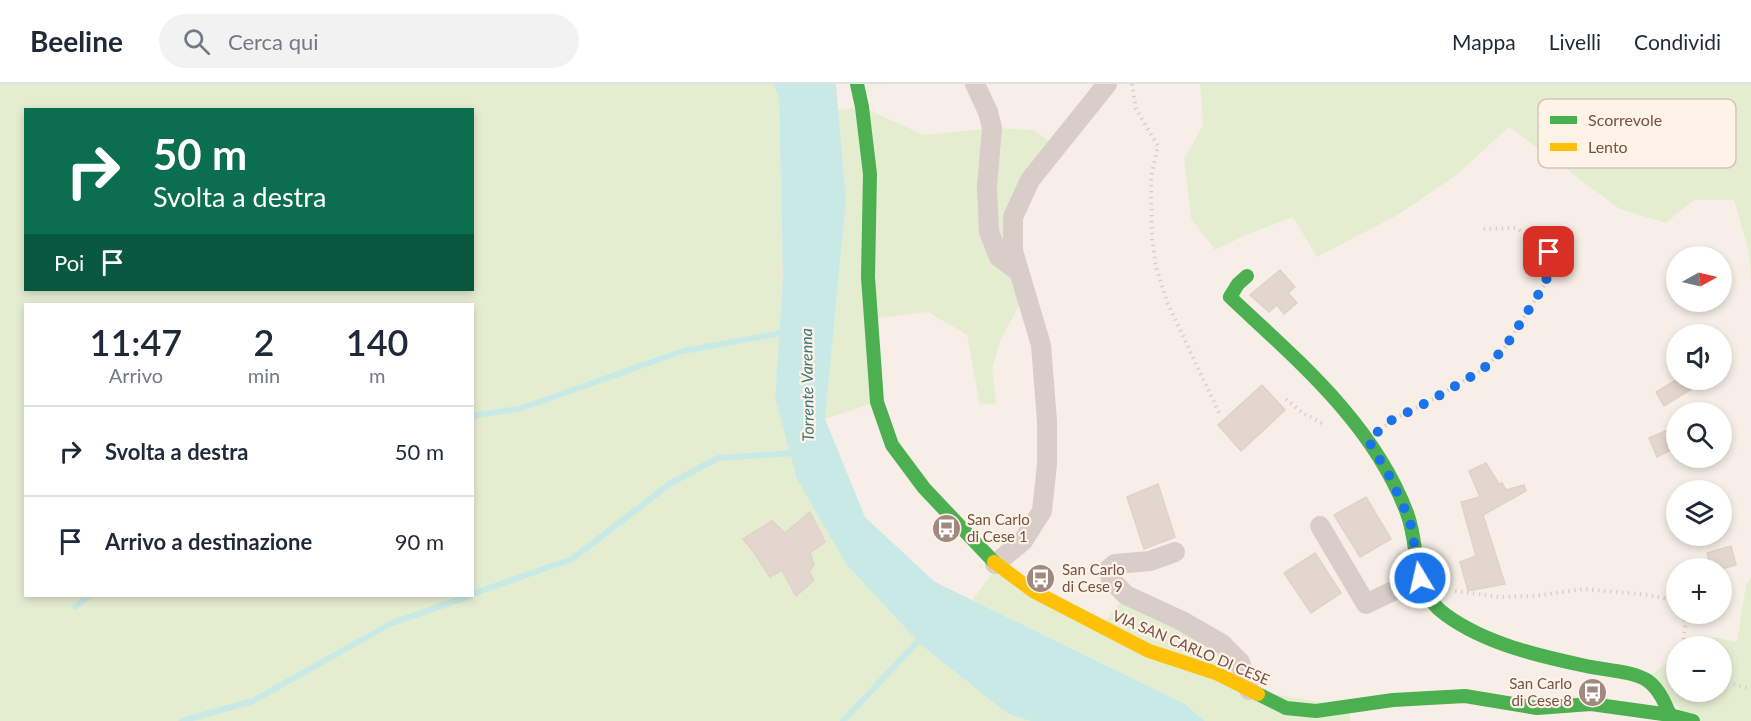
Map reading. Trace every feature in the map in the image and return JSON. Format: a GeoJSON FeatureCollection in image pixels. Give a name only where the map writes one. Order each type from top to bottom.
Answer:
{"type":"FeatureCollection","features":[{"type":"Feature","properties":{"kind":"street","name":"VIA SAN CARLO DI CESE"},"geometry":{"type":"LineString","coordinates":[[857,84],[870,174],[868,277],[877,402],[892,445],[924,488],[995,564],[1033,591],[1149,651],[1216,673],[1286,708],[1316,711],[1393,700],[1465,696],[1537,708],[1591,704],[1670,715],[1693,721]]}},
{"type":"Feature","properties":{"kind":"street"},"geometry":{"type":"LineString","coordinates":[[975,84],[988,112],[992,128],[987,188],[989,232],[999,257],[1018,271]]}},
{"type":"Feature","properties":{"kind":"street"},"geometry":{"type":"LineString","coordinates":[[995,564],[1023,541],[1042,511],[1047,464],[1047,421],[1041,345],[1013,251],[1013,217],[1030,180],[1107,84]]}},
{"type":"Feature","properties":{"kind":"street"},"geometry":{"type":"LineString","coordinates":[[1247,276],[1238,284],[1230,297],[1306,366],[1336,397],[1368,440],[1390,477],[1410,521],[1420,578],[1431,603],[1458,623],[1511,646],[1560,661],[1646,679],[1659,691],[1670,715]]}},
{"type":"Feature","properties":{"kind":"street"},"geometry":{"type":"LineString","coordinates":[[1320,526],[1366,604],[1420,578]]}},
{"type":"Feature","properties":{"kind":"street"},"geometry":{"type":"LineString","coordinates":[[1175,552],[1150,561],[1115,564],[1109,569],[1111,580],[1126,596],[1182,621],[1222,644],[1240,662],[1249,690]]}},
{"type":"Feature","properties":{"kind":"path"},"geometry":{"type":"LineString","coordinates":[[1132,84],[1136,109],[1158,146],[1151,177],[1152,240],[1156,267],[1168,304],[1220,415]]}},
{"type":"Feature","properties":{"kind":"path"},"geometry":{"type":"LineString","coordinates":[[1368,440],[1392,420],[1430,401],[1482,370],[1504,349],[1545,284],[1550,267],[1549,252],[1516,228],[1483,229]]}},
{"type":"Feature","properties":{"kind":"path"},"geometry":{"type":"LineString","coordinates":[[1445,590],[1500,597],[1534,596],[1583,589],[1666,599]]}},
{"type":"Feature","properties":{"kind":"path"},"geometry":{"type":"LineString","coordinates":[[1732,684],[1751,689]]}},
{"type":"Feature","properties":{"kind":"green space"},"geometry":{"type":"Polygon","coordinates":[[[0,84],[774,84],[779,99],[783,278],[775,398],[847,565],[920,644],[1008,714],[1031,721],[0,721],[0,84]]]}},
{"type":"Feature","properties":{"kind":"green space"},"geometry":{"type":"Polygon","coordinates":[[[1200,84],[1751,84],[1751,281],[1749,252],[1734,200],[1694,200],[1666,223],[1620,209],[1564,168],[1736,168],[1736,99],[1538,99],[1538,148],[1509,127],[1454,177],[1396,216],[1317,257],[1293,217],[1248,234],[1215,250],[1191,218],[1184,159],[1203,125],[1200,84]]]}},
{"type":"Feature","properties":{"kind":"green space"},"geometry":{"type":"Polygon","coordinates":[[[862,107],[924,135],[992,128],[1034,130],[1057,147],[1013,217],[1026,293],[1001,339],[992,368],[996,403],[980,405],[967,335],[928,312],[872,319],[877,402],[825,419],[846,201],[838,110],[862,107]]]}},
{"type":"Feature","properties":{"kind":"green space"},"geometry":{"type":"Polygon","coordinates":[[[998,566],[1101,627],[1126,595],[1222,644],[1249,690],[1349,707],[1350,721],[1205,721],[1185,704],[972,600],[998,566]]]}},
{"type":"Feature","properties":{"kind":"green space"},"geometry":{"type":"Polygon","coordinates":[[[1751,577],[1751,721],[1693,721],[1672,702],[1732,702],[1732,641],[1737,642],[1746,586],[1751,577]]]}},
{"type":"Feature","properties":{"kind":"green space"},"geometry":{"type":"Polygon","coordinates":[[[1666,664],[1666,697],[1646,679],[1666,664]]]}},
{"type":"Feature","properties":{"kind":"water","name":"Torrente Varenna"},"geometry":{"type":"Polygon","coordinates":[[[774,84],[836,84],[846,201],[825,419],[865,517],[935,582],[1185,704],[1205,721],[1031,721],[1008,714],[920,644],[847,565],[797,479],[775,398],[783,278],[779,99],[774,84]]]}},
{"type":"Feature","properties":{"kind":"building"},"geometry":{"type":"Polygon","coordinates":[[[1280,270],[1295,287],[1288,293],[1297,303],[1284,314],[1277,305],[1269,312],[1250,295],[1280,270]]]}},
{"type":"Feature","properties":{"kind":"building"},"geometry":{"type":"Polygon","coordinates":[[[1262,385],[1285,410],[1241,451],[1218,425],[1262,385]]]}},
{"type":"Feature","properties":{"kind":"building"},"geometry":{"type":"Polygon","coordinates":[[[1666,386],[1666,390],[1690,390],[1670,402],[1666,402],[1664,406],[1656,392],[1666,386]]]}},
{"type":"Feature","properties":{"kind":"building"},"geometry":{"type":"Polygon","coordinates":[[[1666,431],[1666,452],[1657,457],[1649,438],[1666,431]]]}},
{"type":"Feature","properties":{"kind":"building"},"geometry":{"type":"Polygon","coordinates":[[[1486,463],[1499,484],[1502,483],[1506,490],[1524,485],[1526,491],[1483,515],[1505,584],[1468,591],[1460,562],[1476,556],[1461,502],[1480,497],[1469,471],[1486,463]]]}},
{"type":"Feature","properties":{"kind":"building"},"geometry":{"type":"Polygon","coordinates":[[[1158,484],[1175,537],[1144,549],[1127,497],[1158,484]]]}},
{"type":"Feature","properties":{"kind":"building"},"geometry":{"type":"Polygon","coordinates":[[[1366,497],[1391,539],[1360,557],[1334,515],[1366,497]]]}},
{"type":"Feature","properties":{"kind":"building"},"geometry":{"type":"Polygon","coordinates":[[[810,512],[825,542],[810,553],[814,565],[809,571],[814,580],[796,596],[782,570],[770,577],[743,539],[772,521],[785,533],[810,512]]]}},
{"type":"Feature","properties":{"kind":"building"},"geometry":{"type":"Polygon","coordinates":[[[1731,546],[1736,565],[1732,566],[1732,558],[1708,558],[1707,553],[1731,546]]]}},
{"type":"Feature","properties":{"kind":"building"},"geometry":{"type":"Polygon","coordinates":[[[1315,553],[1341,593],[1311,613],[1284,573],[1315,553]]]}},
{"type":"Feature","properties":{"kind":"waterway"},"geometry":{"type":"LineString","coordinates":[[474,416],[519,409],[683,351],[787,332]]}},
{"type":"Feature","properties":{"kind":"waterway"},"geometry":{"type":"LineString","coordinates":[[474,593],[572,559],[671,483],[718,458],[797,453]]}},
{"type":"Feature","properties":{"kind":"waterway"},"geometry":{"type":"LineString","coordinates":[[75,607],[88,597]]}},
{"type":"Feature","properties":{"kind":"waterway"},"geometry":{"type":"LineString","coordinates":[[182,721],[253,701],[392,623],[467,597]]}},
{"type":"Feature","properties":{"kind":"waterway"},"geometry":{"type":"LineString","coordinates":[[843,721],[923,636]]}},
{"type":"Feature","properties":{"kind":"traffic: fast"},"geometry":{"type":"LineString","coordinates":[[857,84],[870,174],[868,277],[877,402],[892,445],[924,488],[994,562]]}},
{"type":"Feature","properties":{"kind":"traffic: fast"},"geometry":{"type":"LineString","coordinates":[[1247,276],[1238,284],[1230,297],[1331,395],[1375,450],[1407,513],[1421,581],[1434,605],[1478,634],[1513,648],[1642,678],[1652,684],[1664,701],[1670,715]]}},
{"type":"Feature","properties":{"kind":"traffic: fast"},"geometry":{"type":"LineString","coordinates":[[1258,694],[1286,708],[1316,711],[1393,700],[1465,696],[1537,708],[1591,704],[1670,715],[1693,721]]}},
{"type":"Feature","properties":{"kind":"traffic: slow"},"geometry":{"type":"LineString","coordinates":[[994,562],[1033,591],[1149,651],[1216,673],[1258,694]]}},
{"type":"Feature","properties":{"kind":"place","name":"San Carlo di Cese 1"},"geometry":{"type":"Point","coordinates":[946,529]}},
{"type":"Feature","properties":{"kind":"place","name":"San Carlo di Cese 9"},"geometry":{"type":"Point","coordinates":[1041,579]}},
{"type":"Feature","properties":{"kind":"place","name":"San Carlo di Cese 8"},"geometry":{"type":"Point","coordinates":[1593,693]}},
{"type":"Feature","properties":{"kind":"route"},"geometry":{"type":"LineString","coordinates":[[1420,578],[1410,521],[1390,477],[1368,440],[1392,420],[1430,401],[1482,370],[1504,349],[1545,284],[1550,267],[1549,252]]}}]}
